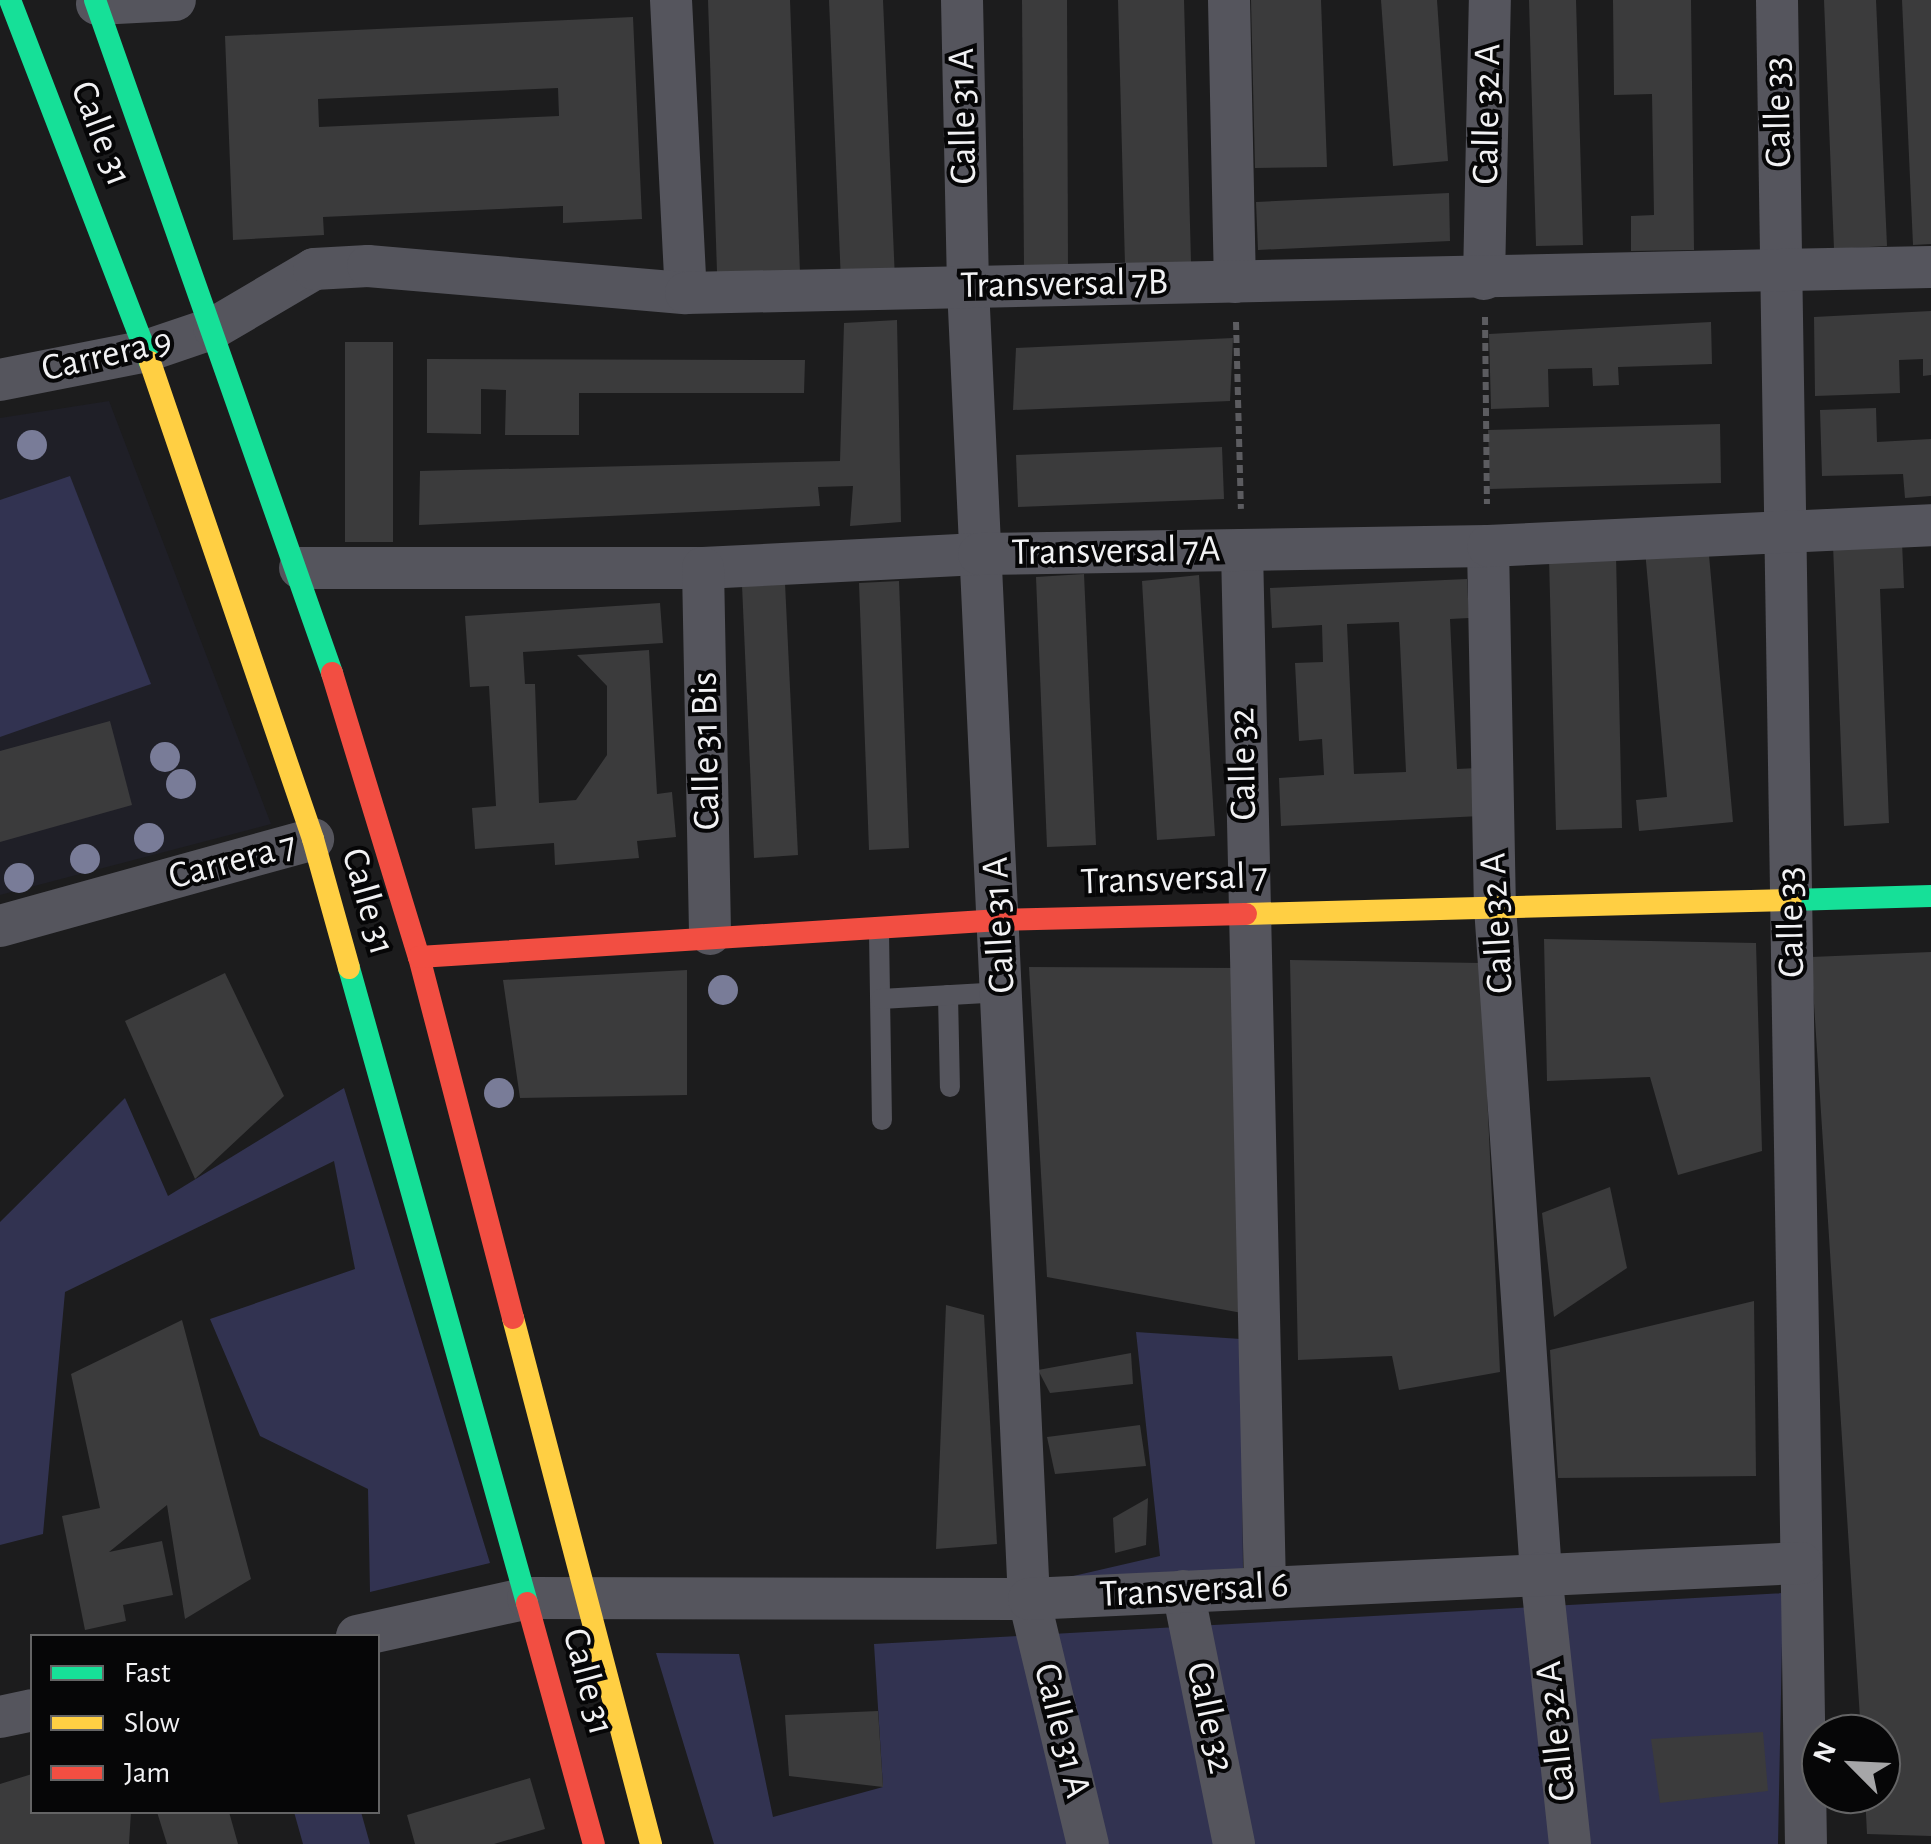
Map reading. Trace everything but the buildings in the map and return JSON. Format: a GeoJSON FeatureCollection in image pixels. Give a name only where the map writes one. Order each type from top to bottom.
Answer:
{"type":"FeatureCollection","features":[{"type":"Feature","properties":{"kind":"main road","name":"Calle 31"},"geometry":{"type":"LineString","coordinates":[[10,0],[146,351],[313,839],[594,1844]]}},
{"type":"Feature","properties":{"kind":"main road","name":"Calle 31"},"geometry":{"type":"LineString","coordinates":[[96,2],[300,568],[419,957],[651,1844]]}},
{"type":"Feature","properties":{"kind":"main road","name":"Carrera 7"},"geometry":{"type":"LineString","coordinates":[[313,839],[353,884]]}},
{"type":"Feature","properties":{"kind":"main road","name":"Transversal 7"},"geometry":{"type":"LineString","coordinates":[[419,957],[710,934],[1000,920],[1931,896]]}},
{"type":"Feature","properties":{"kind":"main road"},"geometry":{"type":"LineString","coordinates":[[379,913],[419,957]]}},
{"type":"Feature","properties":{"kind":"street"},"geometry":{"type":"LineString","coordinates":[[96,2],[175,0]]}},
{"type":"Feature","properties":{"kind":"street"},"geometry":{"type":"LineString","coordinates":[[671,0],[686,293]]}},
{"type":"Feature","properties":{"kind":"street","name":"Calle 31 A"},"geometry":{"type":"LineString","coordinates":[[962,0],[979,554],[1000,920],[1029,1599],[1088,1844]]}},
{"type":"Feature","properties":{"kind":"street"},"geometry":{"type":"LineString","coordinates":[[1229,0],[1235,282]]}},
{"type":"Feature","properties":{"kind":"street","name":"Calle 32 A"},"geometry":{"type":"LineString","coordinates":[[1484,279],[1490,0]]}},
{"type":"Feature","properties":{"kind":"street","name":"Calle 33"},"geometry":{"type":"LineString","coordinates":[[1777,0],[1806,1844]]}},
{"type":"Feature","properties":{"kind":"street","name":"Transversal 7B"},"geometry":{"type":"LineString","coordinates":[[214,328],[314,269],[368,266],[686,293],[1931,267]]}},
{"type":"Feature","properties":{"kind":"street","name":"Carrera 9"},"geometry":{"type":"LineString","coordinates":[[0,380],[146,351],[214,328]]}},
{"type":"Feature","properties":{"kind":"street","name":"Transversal 7A"},"geometry":{"type":"LineString","coordinates":[[300,568],[703,568],[979,554],[1488,546],[1931,524]]}},
{"type":"Feature","properties":{"kind":"street","name":"Calle 32 A"},"geometry":{"type":"LineString","coordinates":[[1488,546],[1496,907],[1541,1573],[1570,1844]]}},
{"type":"Feature","properties":{"kind":"street","name":"Calle 32"},"geometry":{"type":"LineString","coordinates":[[1242,550],[1246,913],[1265,1588]]}},
{"type":"Feature","properties":{"kind":"street","name":"Calle 31 Bis"},"geometry":{"type":"LineString","coordinates":[[703,568],[710,934]]}},
{"type":"Feature","properties":{"kind":"street","name":"Carrera 7"},"geometry":{"type":"LineString","coordinates":[[0,926],[313,839]]}},
{"type":"Feature","properties":{"kind":"street","name":"Transversal 6"},"geometry":{"type":"LineString","coordinates":[[366,1634],[528,1598],[1029,1599],[1801,1563]]}},
{"type":"Feature","properties":{"kind":"street","name":"Calle 32"},"geometry":{"type":"LineString","coordinates":[[1183,1591],[1234,1844]]}},
{"type":"Feature","properties":{"kind":"street"},"geometry":{"type":"LineString","coordinates":[[0,1717],[30,1710]]}},
{"type":"Feature","properties":{"kind":"lane"},"geometry":{"type":"LineString","coordinates":[[879,926],[882,1120]]}},
{"type":"Feature","properties":{"kind":"lane"},"geometry":{"type":"LineString","coordinates":[[881,999],[1003,992]]}},
{"type":"Feature","properties":{"kind":"lane"},"geometry":{"type":"LineString","coordinates":[[948,995],[950,1087]]}},
{"type":"Feature","properties":{"kind":"path"},"geometry":{"type":"LineString","coordinates":[[1484,279],[1488,546]]}},
{"type":"Feature","properties":{"kind":"path"},"geometry":{"type":"LineString","coordinates":[[1235,282],[1242,550]]}},
{"type":"Feature","properties":{"kind":"shaded area"},"geometry":{"type":"Polygon","coordinates":[[[109,401],[271,824],[0,895],[0,418],[109,401]]]}},
{"type":"Feature","properties":{"kind":"shaded area"},"geometry":{"type":"Polygon","coordinates":[[[70,476],[151,684],[0,737],[0,500],[70,476]]]}},
{"type":"Feature","properties":{"kind":"shaded area"},"geometry":{"type":"Polygon","coordinates":[[[344,1088],[490,1563],[370,1592],[368,1489],[260,1436],[210,1319],[355,1269],[334,1161],[65,1292],[43,1534],[0,1545],[0,1222],[125,1098],[168,1196],[344,1088]]]}},
{"type":"Feature","properties":{"kind":"shaded area"},"geometry":{"type":"Polygon","coordinates":[[[1136,1332],[1241,1339],[1243,1569],[1043,1583],[1160,1556],[1136,1332]]]}},
{"type":"Feature","properties":{"kind":"shaded area"},"geometry":{"type":"Polygon","coordinates":[[[1783,1593],[1778,1844],[714,1844],[656,1653],[739,1654],[773,1817],[883,1787],[874,1644],[1783,1593]]]}},
{"type":"Feature","properties":{"kind":"shaded area"},"geometry":{"type":"Polygon","coordinates":[[[295,1814],[362,1814],[370,1844],[303,1844],[295,1814]]]}},
{"type":"Feature","properties":{"kind":"traffic: fast"},"geometry":{"type":"LineString","coordinates":[[10,0],[150,362]]}},
{"type":"Feature","properties":{"kind":"traffic: fast"},"geometry":{"type":"LineString","coordinates":[[95,0],[332,673]]}},
{"type":"Feature","properties":{"kind":"traffic: fast"},"geometry":{"type":"LineString","coordinates":[[1791,900],[1931,896]]}},
{"type":"Feature","properties":{"kind":"traffic: fast"},"geometry":{"type":"LineString","coordinates":[[349,968],[527,1603]]}},
{"type":"Feature","properties":{"kind":"traffic: slow"},"geometry":{"type":"LineString","coordinates":[[150,362],[313,839],[349,968]]}},
{"type":"Feature","properties":{"kind":"traffic: slow"},"geometry":{"type":"LineString","coordinates":[[1246,914],[1791,900]]}},
{"type":"Feature","properties":{"kind":"traffic: slow"},"geometry":{"type":"LineString","coordinates":[[513,1318],[651,1844]]}},
{"type":"Feature","properties":{"kind":"traffic: jam"},"geometry":{"type":"LineString","coordinates":[[332,673],[419,957],[513,1318]]}},
{"type":"Feature","properties":{"kind":"traffic: jam"},"geometry":{"type":"LineString","coordinates":[[419,957],[1000,920],[1246,914]]}},
{"type":"Feature","properties":{"kind":"traffic: jam"},"geometry":{"type":"LineString","coordinates":[[527,1603],[594,1844]]}}]}
